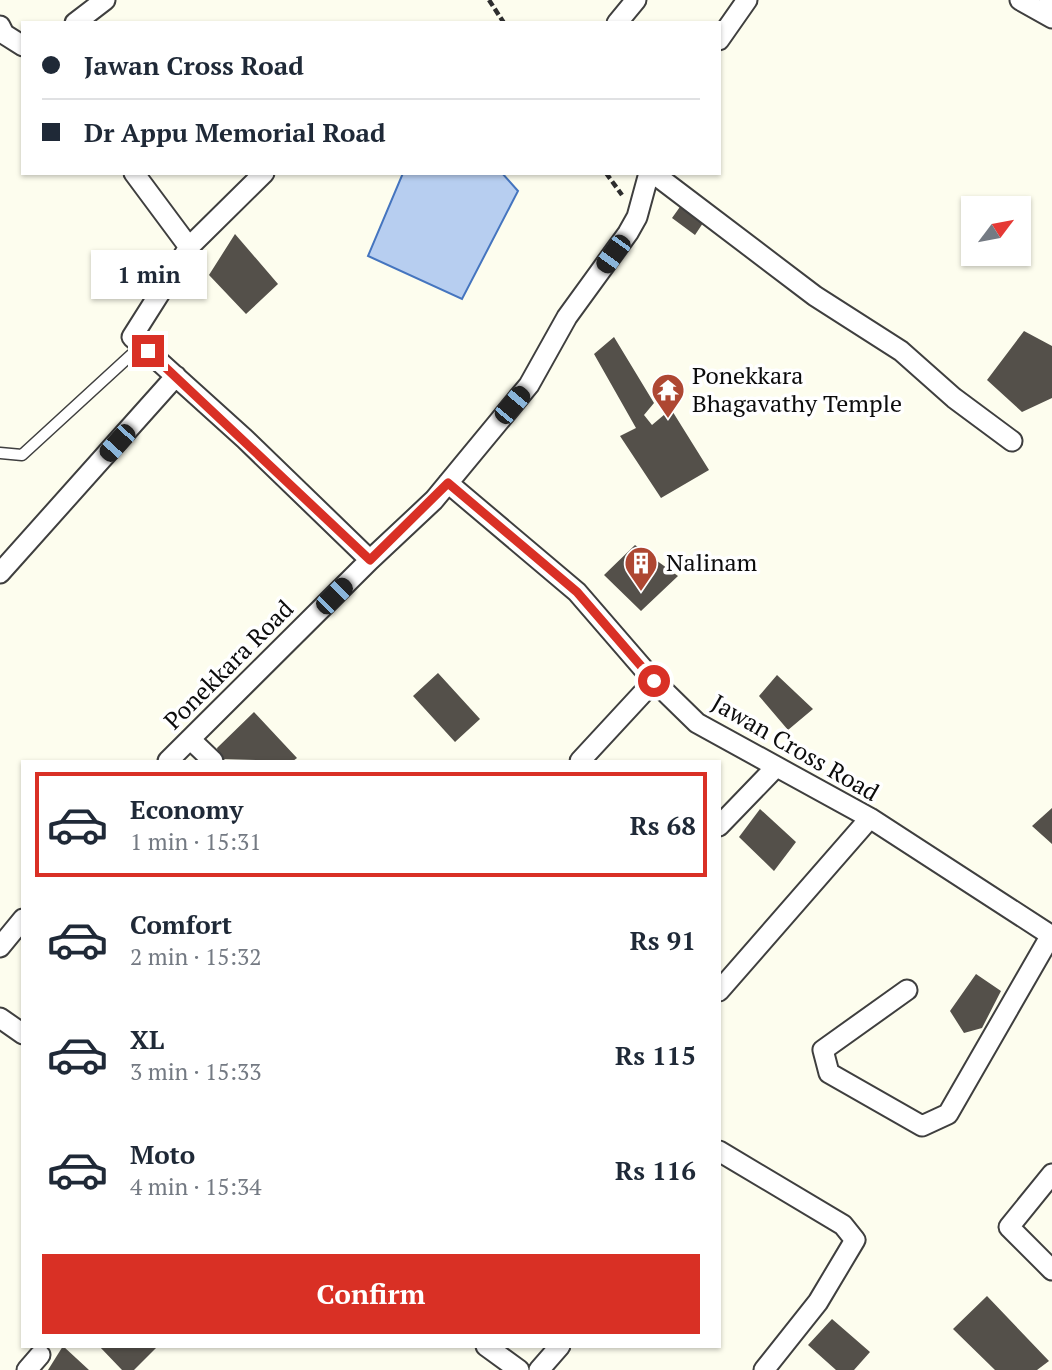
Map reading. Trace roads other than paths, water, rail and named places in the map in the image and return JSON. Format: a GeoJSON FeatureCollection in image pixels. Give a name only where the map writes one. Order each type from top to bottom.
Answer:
{"type":"FeatureCollection","features":[{"type":"Feature","properties":{"kind":"street"},"geometry":{"type":"LineString","coordinates":[[78,21],[104,0]]}},
{"type":"Feature","properties":{"kind":"street"},"geometry":{"type":"LineString","coordinates":[[619,21],[636,0]]}},
{"type":"Feature","properties":{"kind":"street"},"geometry":{"type":"LineString","coordinates":[[721,37],[747,0]]}},
{"type":"Feature","properties":{"kind":"street"},"geometry":{"type":"LineString","coordinates":[[1020,0],[1052,18]]}},
{"type":"Feature","properties":{"kind":"street"},"geometry":{"type":"LineString","coordinates":[[1,33],[21,45]]}},
{"type":"Feature","properties":{"kind":"street"},"geometry":{"type":"LineString","coordinates":[[136,175],[190,247]]}},
{"type":"Feature","properties":{"kind":"street"},"geometry":{"type":"LineString","coordinates":[[262,175],[190,247],[132,337],[370,560]]}},
{"type":"Feature","properties":{"kind":"street","name":"Ponekkara Road"},"geometry":{"type":"LineString","coordinates":[[169,760],[448,483],[528,385],[567,317],[628,233],[637,217],[650,175]]}},
{"type":"Feature","properties":{"kind":"street"},"geometry":{"type":"LineString","coordinates":[[654,175],[805,289],[901,351],[954,398],[1012,440]]}},
{"type":"Feature","properties":{"kind":"street"},"geometry":{"type":"LineString","coordinates":[[0,573],[176,376]]}},
{"type":"Feature","properties":{"kind":"street","name":"Jawan Cross Road"},"geometry":{"type":"LineString","coordinates":[[448,483],[577,592],[654,681],[697,723],[870,818],[1051,935]]}},
{"type":"Feature","properties":{"kind":"street"},"geometry":{"type":"LineString","coordinates":[[581,760],[654,681]]}},
{"type":"Feature","properties":{"kind":"street"},"geometry":{"type":"LineString","coordinates":[[190,738],[212,760]]}},
{"type":"Feature","properties":{"kind":"street"},"geometry":{"type":"LineString","coordinates":[[721,824],[776,766]]}},
{"type":"Feature","properties":{"kind":"street"},"geometry":{"type":"LineString","coordinates":[[721,989],[870,818]]}},
{"type":"Feature","properties":{"kind":"street"},"geometry":{"type":"LineString","coordinates":[[0,947],[21,921]]}},
{"type":"Feature","properties":{"kind":"street"},"geometry":{"type":"LineString","coordinates":[[907,989],[823,1050],[829,1073],[922,1126],[948,1114],[1051,935]]}},
{"type":"Feature","properties":{"kind":"street"},"geometry":{"type":"LineString","coordinates":[[0,1018],[21,1033]]}},
{"type":"Feature","properties":{"kind":"street"},"geometry":{"type":"LineString","coordinates":[[721,1152],[843,1224],[856,1240],[818,1302],[764,1370]]}},
{"type":"Feature","properties":{"kind":"street"},"geometry":{"type":"LineString","coordinates":[[1052,1174],[1009,1227],[1052,1270]]}},
{"type":"Feature","properties":{"kind":"street"},"geometry":{"type":"LineString","coordinates":[[488,1348],[520,1370]]}},
{"type":"Feature","properties":{"kind":"street"},"geometry":{"type":"LineString","coordinates":[[539,1370],[558,1348]]}},
{"type":"Feature","properties":{"kind":"street"},"geometry":{"type":"LineString","coordinates":[[27,1370],[40,1355]]}},
{"type":"Feature","properties":{"kind":"lane"},"geometry":{"type":"LineString","coordinates":[[0,453],[22,455],[131,355],[148,351]]}},
{"type":"Feature","properties":{"kind":"water"},"geometry":{"type":"Polygon","coordinates":[[[402,175],[504,175],[518,191],[462,299],[368,256],[402,175]]]}},
{"type":"Feature","properties":{"kind":"place","name":"Ponekkara Bhagavathy Temple"},"geometry":{"type":"Point","coordinates":[668,420]}},
{"type":"Feature","properties":{"kind":"place","name":"Nalinam"},"geometry":{"type":"Point","coordinates":[641,593]}}]}
